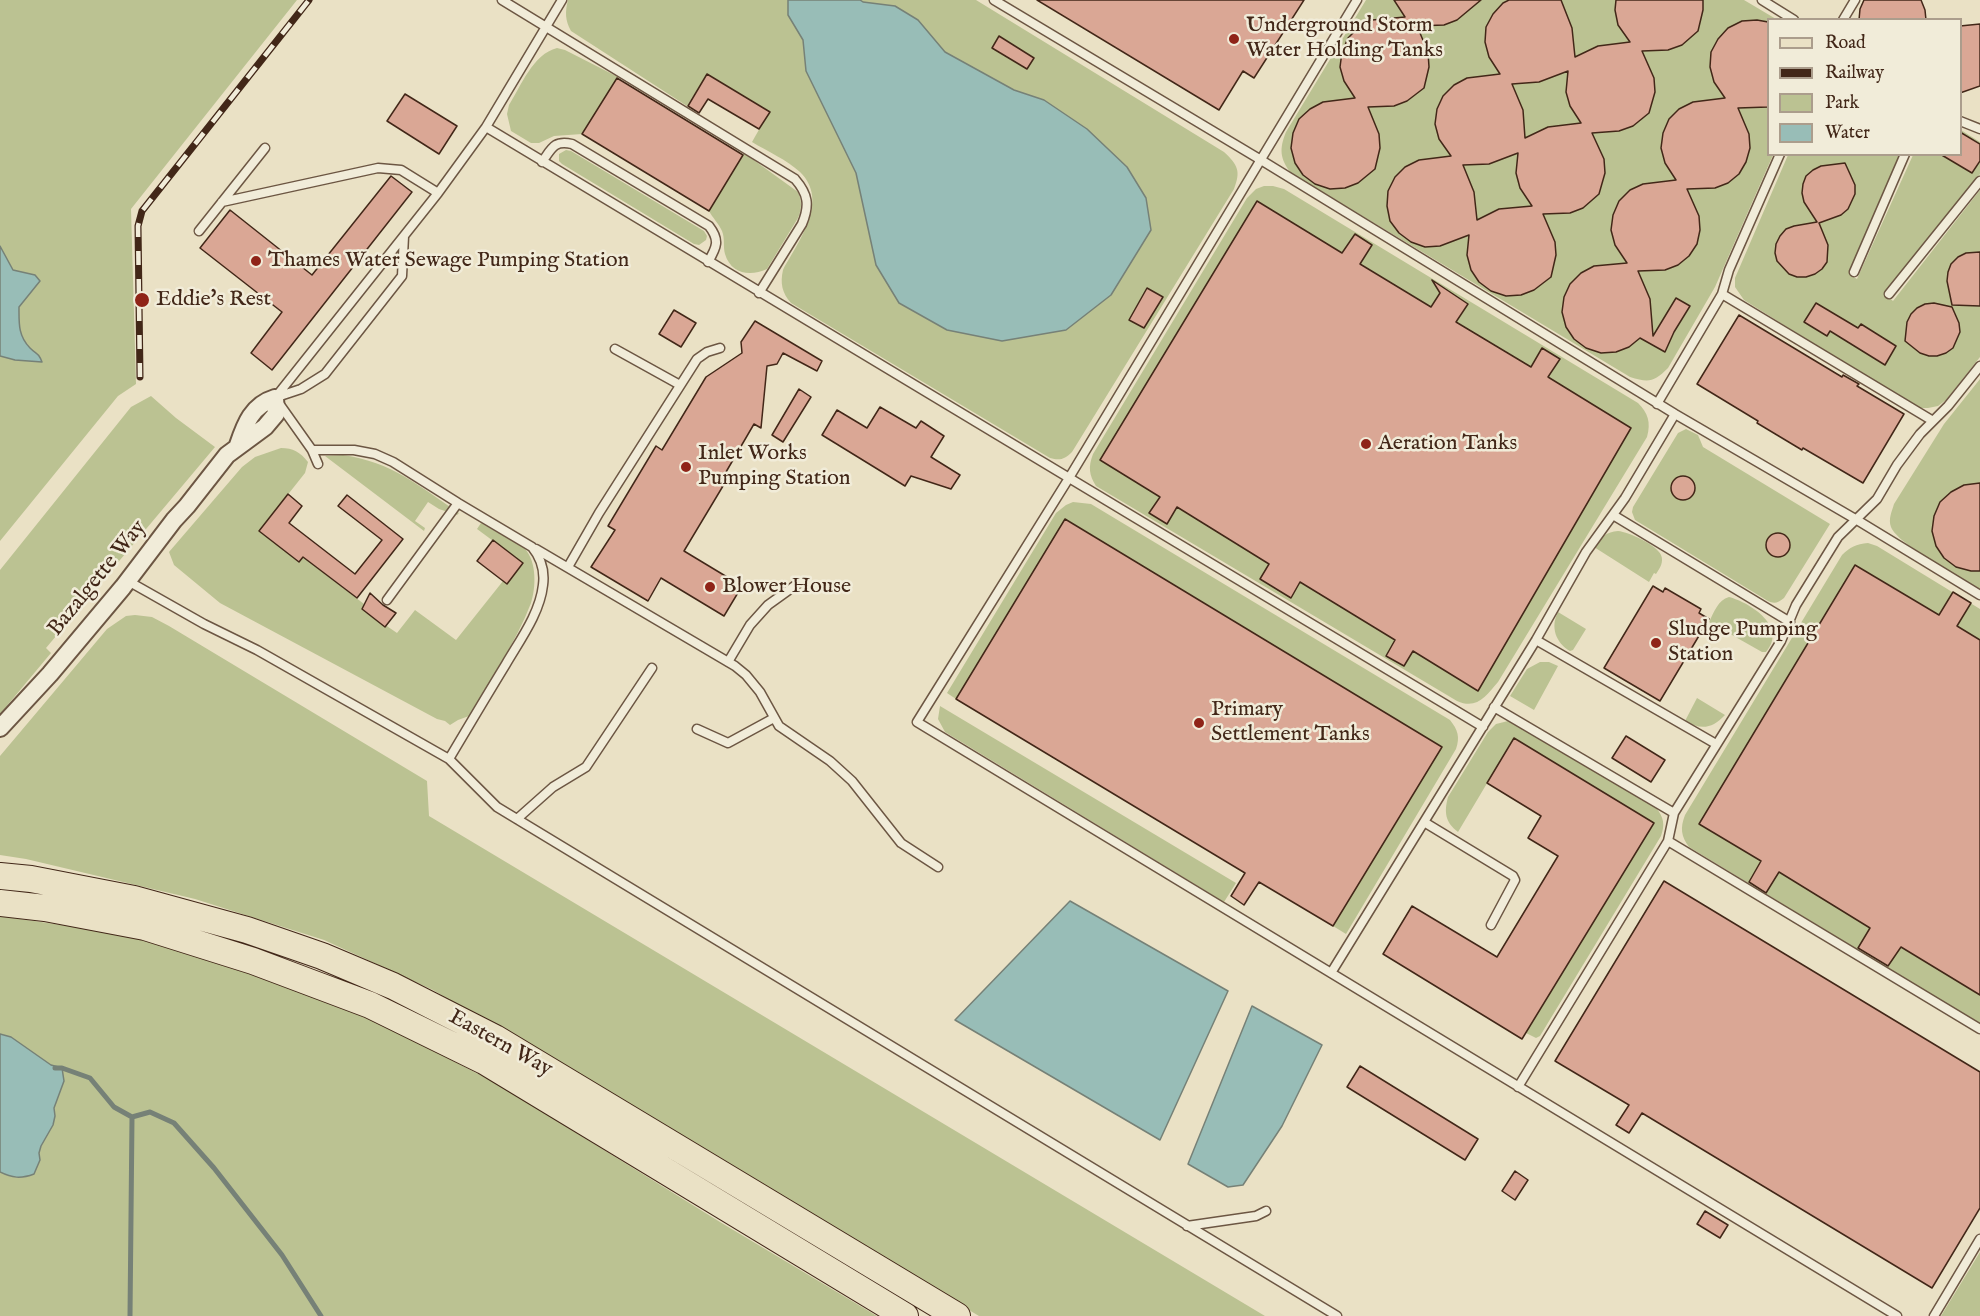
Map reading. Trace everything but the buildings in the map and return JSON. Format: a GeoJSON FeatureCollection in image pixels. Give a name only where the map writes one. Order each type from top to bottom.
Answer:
{"type":"FeatureCollection","features":[{"type":"Feature","properties":{"kind":"main road","name":"Eastern Way"},"geometry":{"type":"LineString","coordinates":[[0,876],[31,879],[134,899],[258,933],[322,956],[393,986],[495,1038],[610,1122],[905,1316]]}},
{"type":"Feature","properties":{"kind":"main road","name":"Eastern Way"},"geometry":{"type":"LineString","coordinates":[[0,903],[45,908],[145,927],[253,961],[370,1005],[610,1122],[957,1316]]}},
{"type":"Feature","properties":{"kind":"street","name":"Bazalgette Way"},"geometry":{"type":"LineString","coordinates":[[0,728],[50,674],[128,581],[174,520],[233,450],[245,424],[257,407],[275,398]]}},
{"type":"Feature","properties":{"kind":"lane"},"geometry":{"type":"LineString","coordinates":[[502,0],[795,179],[804,190],[807,211],[802,224],[759,293]]}},
{"type":"Feature","properties":{"kind":"lane"},"geometry":{"type":"LineString","coordinates":[[275,398],[405,236],[486,128],[562,0]]}},
{"type":"Feature","properties":{"kind":"lane"},"geometry":{"type":"LineString","coordinates":[[994,0],[1261,160],[1657,404],[1857,520],[1980,595]]}},
{"type":"Feature","properties":{"kind":"lane"},"geometry":{"type":"LineString","coordinates":[[1357,0],[1068,478],[916,722],[1898,1316]]}},
{"type":"Feature","properties":{"kind":"lane"},"geometry":{"type":"LineString","coordinates":[[1762,0],[1791,18]]}},
{"type":"Feature","properties":{"kind":"lane"},"geometry":{"type":"LineString","coordinates":[[1844,18],[1855,0]]}},
{"type":"Feature","properties":{"kind":"lane"},"geometry":{"type":"LineString","coordinates":[[1962,122],[1980,129]]}},
{"type":"Feature","properties":{"kind":"lane"},"geometry":{"type":"LineString","coordinates":[[486,128],[1483,727]]}},
{"type":"Feature","properties":{"kind":"lane"},"geometry":{"type":"LineString","coordinates":[[542,162],[555,144],[563,142],[573,144],[690,214],[709,226],[715,233],[716,249],[708,262]]}},
{"type":"Feature","properties":{"kind":"lane"},"geometry":{"type":"LineString","coordinates":[[199,231],[265,148]]}},
{"type":"Feature","properties":{"kind":"lane"},"geometry":{"type":"LineString","coordinates":[[1657,404],[1722,294],[1729,270],[1779,156]]}},
{"type":"Feature","properties":{"kind":"lane"},"geometry":{"type":"LineString","coordinates":[[1854,272],[1904,156]]}},
{"type":"Feature","properties":{"kind":"lane"},"geometry":{"type":"LineString","coordinates":[[222,202],[378,168],[401,170],[438,193]]}},
{"type":"Feature","properties":{"kind":"lane"},"geometry":{"type":"LineString","coordinates":[[1889,294],[1980,181]]}},
{"type":"Feature","properties":{"kind":"lane"},"geometry":{"type":"LineString","coordinates":[[275,398],[301,389],[325,374],[402,276],[405,236]]}},
{"type":"Feature","properties":{"kind":"lane"},"geometry":{"type":"LineString","coordinates":[[1722,294],[1933,420]]}},
{"type":"Feature","properties":{"kind":"lane"},"geometry":{"type":"LineString","coordinates":[[568,567],[599,513],[697,359],[707,352],[720,348]]}},
{"type":"Feature","properties":{"kind":"lane"},"geometry":{"type":"LineString","coordinates":[[615,349],[680,385]]}},
{"type":"Feature","properties":{"kind":"lane"},"geometry":{"type":"LineString","coordinates":[[1518,1086],[1668,841],[1674,813],[1781,641],[1796,605],[1838,537],[1877,499],[1897,465],[1920,434],[1948,406],[1980,366]]}},
{"type":"Feature","properties":{"kind":"lane"},"geometry":{"type":"LineString","coordinates":[[275,398],[312,450],[318,464]]}},
{"type":"Feature","properties":{"kind":"lane"},"geometry":{"type":"LineString","coordinates":[[1330,973],[1536,640],[1586,552],[1625,498],[1675,414]]}},
{"type":"Feature","properties":{"kind":"lane"},"geometry":{"type":"LineString","coordinates":[[312,450],[354,450],[375,454],[393,462],[576,574],[728,662],[746,675],[760,692],[779,726],[830,761],[852,781],[902,843],[938,867]]}},
{"type":"Feature","properties":{"kind":"lane"},"geometry":{"type":"LineString","coordinates":[[387,600],[458,503]]}},
{"type":"Feature","properties":{"kind":"lane"},"geometry":{"type":"LineString","coordinates":[[1613,515],[1790,622]]}},
{"type":"Feature","properties":{"kind":"lane"},"geometry":{"type":"LineString","coordinates":[[449,759],[526,629],[539,602],[543,584],[543,568],[539,556],[532,547]]}},
{"type":"Feature","properties":{"kind":"lane"},"geometry":{"type":"LineString","coordinates":[[128,581],[204,624],[257,650],[449,759],[497,807],[1337,1316]]}},
{"type":"Feature","properties":{"kind":"lane"},"geometry":{"type":"LineString","coordinates":[[728,662],[750,625],[768,604],[800,582]]}},
{"type":"Feature","properties":{"kind":"lane"},"geometry":{"type":"LineString","coordinates":[[1536,640],[1716,744]]}},
{"type":"Feature","properties":{"kind":"lane"},"geometry":{"type":"LineString","coordinates":[[517,819],[553,787],[586,767],[652,668]]}},
{"type":"Feature","properties":{"kind":"lane"},"geometry":{"type":"LineString","coordinates":[[1494,708],[1674,813]]}},
{"type":"Feature","properties":{"kind":"lane"},"geometry":{"type":"LineString","coordinates":[[697,729],[728,743],[774,718]]}},
{"type":"Feature","properties":{"kind":"lane"},"geometry":{"type":"LineString","coordinates":[[1424,822],[1513,876],[1515,880],[1491,926]]}},
{"type":"Feature","properties":{"kind":"lane"},"geometry":{"type":"LineString","coordinates":[[1668,841],[1980,1029]]}},
{"type":"Feature","properties":{"kind":"lane"},"geometry":{"type":"LineString","coordinates":[[1187,1226],[1256,1216],[1266,1211]]}},
{"type":"Feature","properties":{"kind":"lane"},"geometry":{"type":"LineString","coordinates":[[1934,1316],[1980,1239]]}},
{"type":"Feature","properties":{"kind":"green space"},"geometry":{"type":"Polygon","coordinates":[[[0,0],[297,0],[131,209],[136,384],[118,396],[0,541],[0,0]]]}},
{"type":"Feature","properties":{"kind":"green space"},"geometry":{"type":"Polygon","coordinates":[[[568,0],[976,0],[1224,152],[1237,169],[1236,183],[1072,452],[1062,459],[1050,458],[791,303],[783,288],[783,270],[803,234],[812,208],[812,196],[808,183],[800,172],[752,142],[769,112],[707,74],[687,106],[571,31],[566,16],[568,0]]]}},
{"type":"Feature","properties":{"kind":"green space"},"geometry":{"type":"Polygon","coordinates":[[[1366,0],[1744,0],[1774,18],[1767,18],[1767,156],[1773,156],[1715,287],[1668,368],[1651,380],[1630,377],[1291,173],[1282,154],[1286,132],[1366,0]]]}},
{"type":"Feature","properties":{"kind":"green space"},"geometry":{"type":"Polygon","coordinates":[[[557,48],[618,77],[582,134],[554,136],[539,143],[531,143],[511,131],[507,114],[509,105],[534,64],[549,51],[557,48]]]}},
{"type":"Feature","properties":{"kind":"green space"},"geometry":{"type":"Polygon","coordinates":[[[1962,131],[1980,142],[1980,174],[1887,296],[1893,301],[1980,190],[1980,357],[1946,400],[1938,406],[1919,408],[1910,404],[1744,300],[1735,287],[1735,278],[1788,156],[1902,156],[1850,275],[1857,279],[1913,156],[1962,156],[1962,131]]]}},
{"type":"Feature","properties":{"kind":"green space"},"geometry":{"type":"Polygon","coordinates":[[[566,150],[704,231],[707,236],[706,240],[699,245],[694,244],[562,164],[559,161],[559,154],[566,150]]]}},
{"type":"Feature","properties":{"kind":"green space"},"geometry":{"type":"Polygon","coordinates":[[[744,153],[798,192],[801,202],[798,218],[767,269],[754,273],[736,270],[728,261],[724,251],[722,231],[709,211],[744,153]]]}},
{"type":"Feature","properties":{"kind":"green space","name":"Aeration Tanks"},"geometry":{"type":"Polygon","coordinates":[[[1264,186],[1284,189],[1638,403],[1646,414],[1649,422],[1647,437],[1498,682],[1485,697],[1476,703],[1457,701],[1096,486],[1092,478],[1090,463],[1093,454],[1247,198],[1256,189],[1264,186]]]}},
{"type":"Feature","properties":{"kind":"green space"},"geometry":{"type":"Polygon","coordinates":[[[1980,379],[1980,589],[1905,543],[1891,527],[1890,521],[1894,504],[1944,424],[1980,379]]]}},
{"type":"Feature","properties":{"kind":"green space"},"geometry":{"type":"Polygon","coordinates":[[[151,396],[215,447],[46,648],[51,653],[0,714],[0,570],[131,407],[151,396]]]}},
{"type":"Feature","properties":{"kind":"green space"},"geometry":{"type":"Polygon","coordinates":[[[1686,429],[1698,435],[1703,447],[1830,524],[1780,601],[1774,603],[1768,601],[1635,520],[1633,507],[1678,433],[1686,429]]]}},
{"type":"Feature","properties":{"kind":"green space"},"geometry":{"type":"Polygon","coordinates":[[[281,448],[296,451],[308,462],[305,473],[259,531],[299,562],[303,557],[364,604],[362,609],[397,633],[415,610],[456,640],[503,581],[507,584],[523,563],[477,529],[481,523],[522,546],[529,554],[534,575],[531,603],[510,647],[469,716],[450,725],[437,719],[220,603],[174,565],[169,552],[242,467],[255,457],[281,448]]]}},
{"type":"Feature","properties":{"kind":"green space"},"geometry":{"type":"Polygon","coordinates":[[[343,455],[360,458],[391,469],[459,513],[457,515],[439,509],[428,502],[415,521],[425,528],[424,531],[325,456],[343,455]]]}},
{"type":"Feature","properties":{"kind":"green space"},"geometry":{"type":"Polygon","coordinates":[[[1073,502],[1091,504],[1450,720],[1453,724],[1458,737],[1456,749],[1346,934],[1333,926],[1442,747],[1065,520],[956,699],[947,693],[1056,513],[1073,502]]]}},
{"type":"Feature","properties":{"kind":"green space"},"geometry":{"type":"Polygon","coordinates":[[[1618,531],[1642,540],[1654,547],[1661,555],[1660,567],[1649,582],[1594,547],[1604,536],[1618,531]]]}},
{"type":"Feature","properties":{"kind":"green space"},"geometry":{"type":"Polygon","coordinates":[[[1868,543],[1877,546],[1980,609],[1980,1024],[1689,847],[1683,835],[1682,824],[1685,815],[1842,555],[1854,546],[1868,543]]]}},
{"type":"Feature","properties":{"kind":"green space"},"geometry":{"type":"Polygon","coordinates":[[[1729,597],[1756,610],[1770,625],[1773,634],[1772,643],[1766,652],[1762,652],[1709,622],[1719,604],[1729,597]]]}},
{"type":"Feature","properties":{"kind":"green space"},"geometry":{"type":"Polygon","coordinates":[[[1558,612],[1586,629],[1573,650],[1565,648],[1556,634],[1555,623],[1558,612]]]}},
{"type":"Feature","properties":{"kind":"green space"},"geometry":{"type":"Polygon","coordinates":[[[126,616],[152,617],[169,626],[427,781],[429,816],[1265,1316],[979,1316],[433,990],[324,940],[195,899],[26,859],[0,855],[0,756],[107,629],[126,616]]]}},
{"type":"Feature","properties":{"kind":"green space"},"geometry":{"type":"Polygon","coordinates":[[[1540,662],[1549,662],[1558,666],[1534,710],[1510,696],[1527,669],[1540,662]]]}},
{"type":"Feature","properties":{"kind":"green space"},"geometry":{"type":"Polygon","coordinates":[[[1697,698],[1725,715],[1716,723],[1706,727],[1685,721],[1697,698]]]}},
{"type":"Feature","properties":{"kind":"green space"},"geometry":{"type":"Polygon","coordinates":[[[940,706],[1236,883],[1224,902],[945,732],[938,719],[940,706]]]}},
{"type":"Feature","properties":{"kind":"green space"},"geometry":{"type":"Polygon","coordinates":[[[1515,722],[1656,808],[1663,821],[1661,836],[1540,1036],[1536,1038],[1526,1033],[1654,823],[1514,738],[1458,832],[1450,824],[1447,816],[1448,797],[1488,732],[1496,724],[1515,722]]]}},
{"type":"Feature","properties":{"kind":"green space"},"geometry":{"type":"Polygon","coordinates":[[[0,916],[205,946],[373,1020],[496,1083],[877,1316],[0,1316],[0,916]]]}},
{"type":"Feature","properties":{"kind":"green space"},"geometry":{"type":"Polygon","coordinates":[[[1980,1252],[1980,1316],[1941,1316],[1980,1252]]]}},
{"type":"Feature","properties":{"kind":"water"},"geometry":{"type":"Polygon","coordinates":[[[788,0],[860,0],[895,6],[918,20],[945,52],[1014,90],[1044,100],[1087,129],[1127,167],[1146,198],[1151,230],[1111,295],[1066,330],[1002,341],[947,330],[899,303],[876,265],[856,173],[806,71],[803,40],[788,15],[788,0]]]}},
{"type":"Feature","properties":{"kind":"water"},"geometry":{"type":"Polygon","coordinates":[[[0,246],[13,270],[35,275],[40,281],[19,307],[19,318],[23,339],[42,362],[15,360],[0,356],[0,246]]]}},
{"type":"Feature","properties":{"kind":"water"},"geometry":{"type":"Polygon","coordinates":[[[1070,901],[1228,991],[1160,1140],[955,1020],[1070,901]]]}},
{"type":"Feature","properties":{"kind":"water"},"geometry":{"type":"Polygon","coordinates":[[[1252,1006],[1322,1045],[1282,1126],[1243,1185],[1228,1187],[1188,1164],[1252,1006]]]}},
{"type":"Feature","properties":{"kind":"water"},"geometry":{"type":"Polygon","coordinates":[[[0,1034],[11,1037],[51,1065],[62,1068],[64,1081],[54,1108],[53,1125],[41,1146],[40,1160],[34,1174],[25,1177],[13,1177],[0,1172],[0,1034]]]}},
{"type":"Feature","properties":{"kind":"waterway"},"geometry":{"type":"LineString","coordinates":[[55,1068],[62,1068],[90,1078],[114,1107],[132,1117],[150,1112],[174,1123],[214,1168],[282,1255],[321,1316]]}},
{"type":"Feature","properties":{"kind":"waterway"},"geometry":{"type":"LineString","coordinates":[[130,1316],[132,1117]]}},
{"type":"Feature","properties":{"kind":"railway"},"geometry":{"type":"LineString","coordinates":[[140,377],[138,226],[142,211],[309,0]]}},
{"type":"Feature","properties":{"kind":"place","name":"Underground Storm Water Holding Tanks"},"geometry":{"type":"Point","coordinates":[1234,39]}},
{"type":"Feature","properties":{"kind":"place","name":"Thames Water Sewage Pumping Station"},"geometry":{"type":"Point","coordinates":[256,261]}},
{"type":"Feature","properties":{"kind":"place","name":"Eddie's Rest"},"geometry":{"type":"Point","coordinates":[142,300]}},
{"type":"Feature","properties":{"kind":"place","name":"Aeration Tanks"},"geometry":{"type":"Point","coordinates":[1366,444]}},
{"type":"Feature","properties":{"kind":"place","name":"Inlet Works Pumping Station"},"geometry":{"type":"Point","coordinates":[686,467]}},
{"type":"Feature","properties":{"kind":"place","name":"Blower House"},"geometry":{"type":"Point","coordinates":[710,587]}},
{"type":"Feature","properties":{"kind":"place","name":"Sludge Pumping Station"},"geometry":{"type":"Point","coordinates":[1656,643]}},
{"type":"Feature","properties":{"kind":"place","name":"Primary Settlement Tanks"},"geometry":{"type":"Point","coordinates":[1199,723]}}]}
